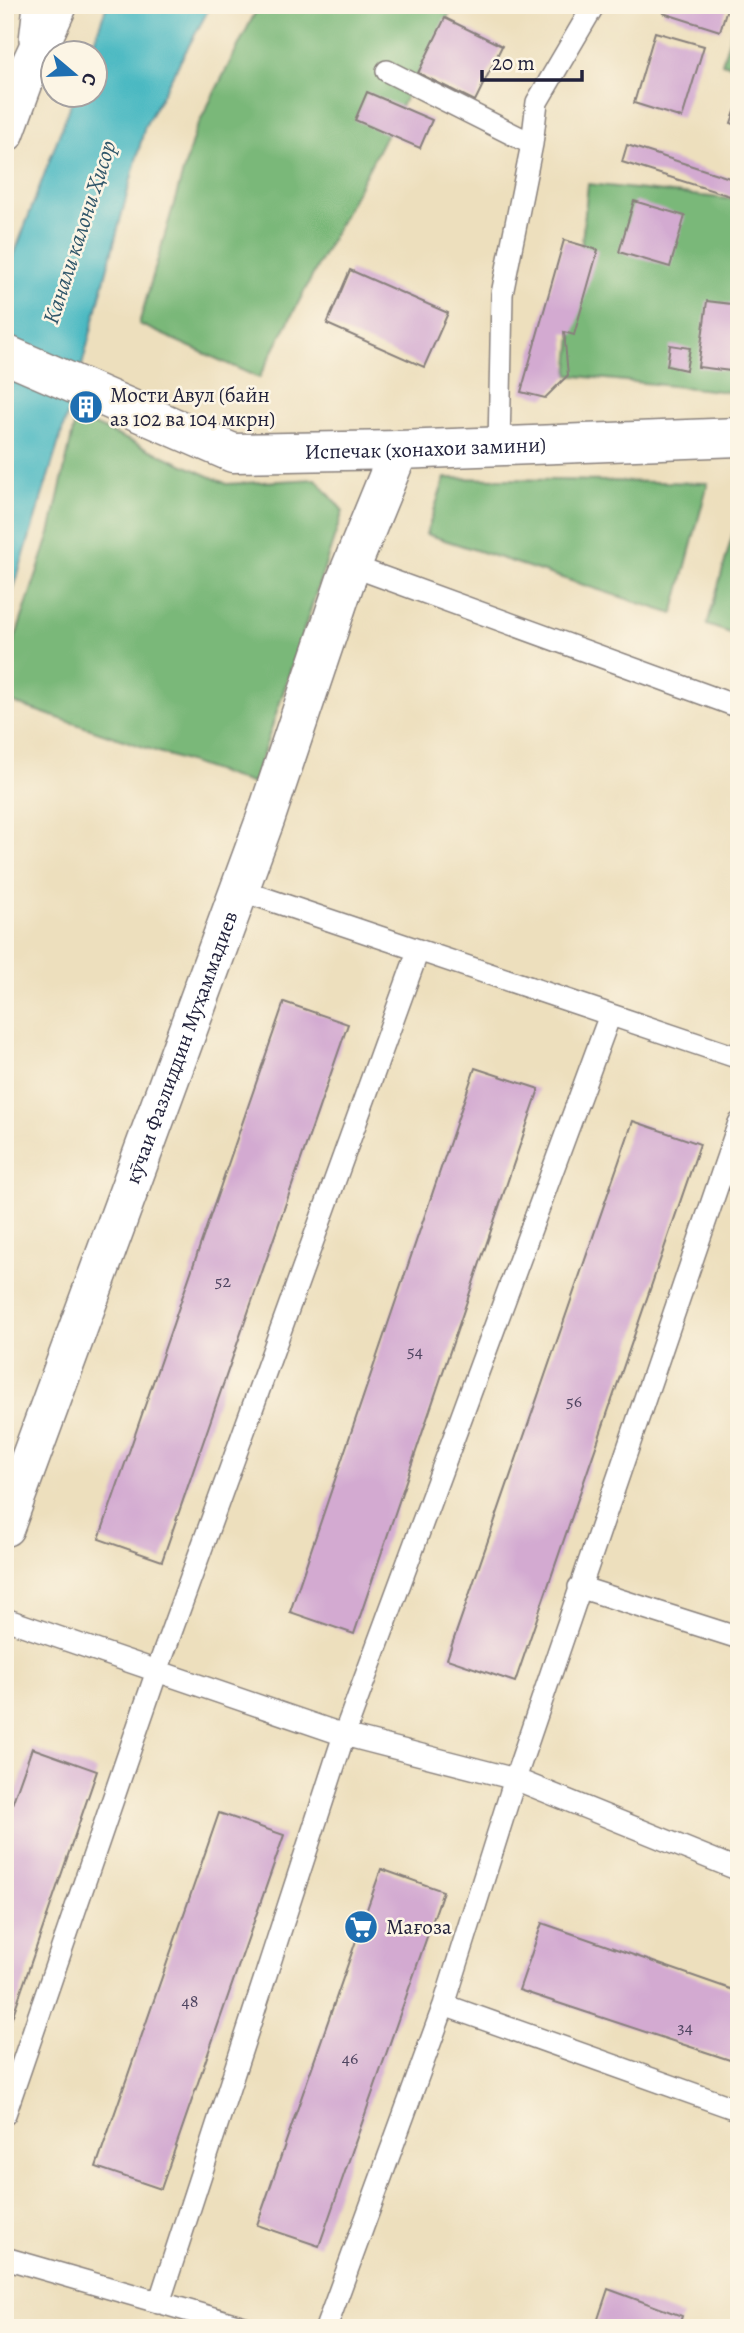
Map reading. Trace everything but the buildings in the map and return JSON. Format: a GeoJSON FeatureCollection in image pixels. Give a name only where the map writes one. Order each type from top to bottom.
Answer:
{"type":"FeatureCollection","features":[{"type":"Feature","properties":{"kind":"street"},"geometry":{"type":"LineString","coordinates":[[5,133],[28,70],[58,5]]}},
{"type":"Feature","properties":{"kind":"street","name":"Испечак (хонахои замини)"},"geometry":{"type":"LineString","coordinates":[[5,354],[233,453],[499,447],[739,437]]}},
{"type":"Feature","properties":{"kind":"street","name":"кӯчаи Фазлиддин Муҳаммадиев"},"geometry":{"type":"LineString","coordinates":[[5,1527],[240,890],[352,566],[399,450]]}},
{"type":"Feature","properties":{"kind":"lane"},"geometry":{"type":"LineString","coordinates":[[28,70],[34,5]]}},
{"type":"Feature","properties":{"kind":"lane"},"geometry":{"type":"LineString","coordinates":[[499,447],[502,294],[532,144],[537,102],[594,5]]}},
{"type":"Feature","properties":{"kind":"lane"},"geometry":{"type":"LineString","coordinates":[[387,71],[532,144]]}},
{"type":"Feature","properties":{"kind":"lane"},"geometry":{"type":"LineString","coordinates":[[352,566],[739,707]]}},
{"type":"Feature","properties":{"kind":"lane"},"geometry":{"type":"LineString","coordinates":[[240,890],[739,1058]]}},
{"type":"Feature","properties":{"kind":"lane"},"geometry":{"type":"LineString","coordinates":[[5,2114],[157,1671],[418,951]]}},
{"type":"Feature","properties":{"kind":"lane"},"geometry":{"type":"LineString","coordinates":[[159,2303],[344,1735],[610,1015]]}},
{"type":"Feature","properties":{"kind":"lane"},"geometry":{"type":"LineString","coordinates":[[326,2328],[444,2005],[579,1587],[739,1123]]}},
{"type":"Feature","properties":{"kind":"lane"},"geometry":{"type":"LineString","coordinates":[[579,1587],[739,1638]]}},
{"type":"Feature","properties":{"kind":"lane"},"geometry":{"type":"LineString","coordinates":[[5,1619],[344,1735],[515,1779],[739,1870]]}},
{"type":"Feature","properties":{"kind":"lane"},"geometry":{"type":"LineString","coordinates":[[444,2005],[739,2110]]}},
{"type":"Feature","properties":{"kind":"lane"},"geometry":{"type":"LineString","coordinates":[[5,2258],[248,2328]]}},
{"type":"Feature","properties":{"kind":"green space"},"geometry":{"type":"Polygon","coordinates":[[[259,5],[454,5],[259,378],[139,324],[195,131],[259,5]]]}},
{"type":"Feature","properties":{"kind":"green space"},"geometry":{"type":"Polygon","coordinates":[[[739,6],[739,68],[722,63],[739,6]]]}},
{"type":"Feature","properties":{"kind":"green space"},"geometry":{"type":"Polygon","coordinates":[[[588,184],[739,200],[739,393],[568,375],[588,184]]]}},
{"type":"Feature","properties":{"kind":"green space"},"geometry":{"type":"Polygon","coordinates":[[[76,417],[227,484],[316,479],[343,511],[253,784],[5,700],[5,669],[50,534],[76,417]]]}},
{"type":"Feature","properties":{"kind":"green space"},"geometry":{"type":"Polygon","coordinates":[[[445,478],[708,483],[673,614],[426,534],[445,478]]]}},
{"type":"Feature","properties":{"kind":"green space"},"geometry":{"type":"Polygon","coordinates":[[[739,512],[739,636],[707,625],[739,512]]]}},
{"type":"Feature","properties":{"kind":"water","name":"Канали калони Ҳисор"},"geometry":{"type":"Polygon","coordinates":[[[107,5],[211,5],[145,126],[80,373],[5,617],[5,279],[69,108],[108,108],[108,38],[95,38],[107,5]]]}},
{"type":"Feature","properties":{"kind":"place","name":"Мости Авул (байн аз 102 ва 104 мкрн)"},"geometry":{"type":"Point","coordinates":[86,407]}},
{"type":"Feature","properties":{"kind":"place","name":"Мағоза"},"geometry":{"type":"Point","coordinates":[361,1927]}}]}
